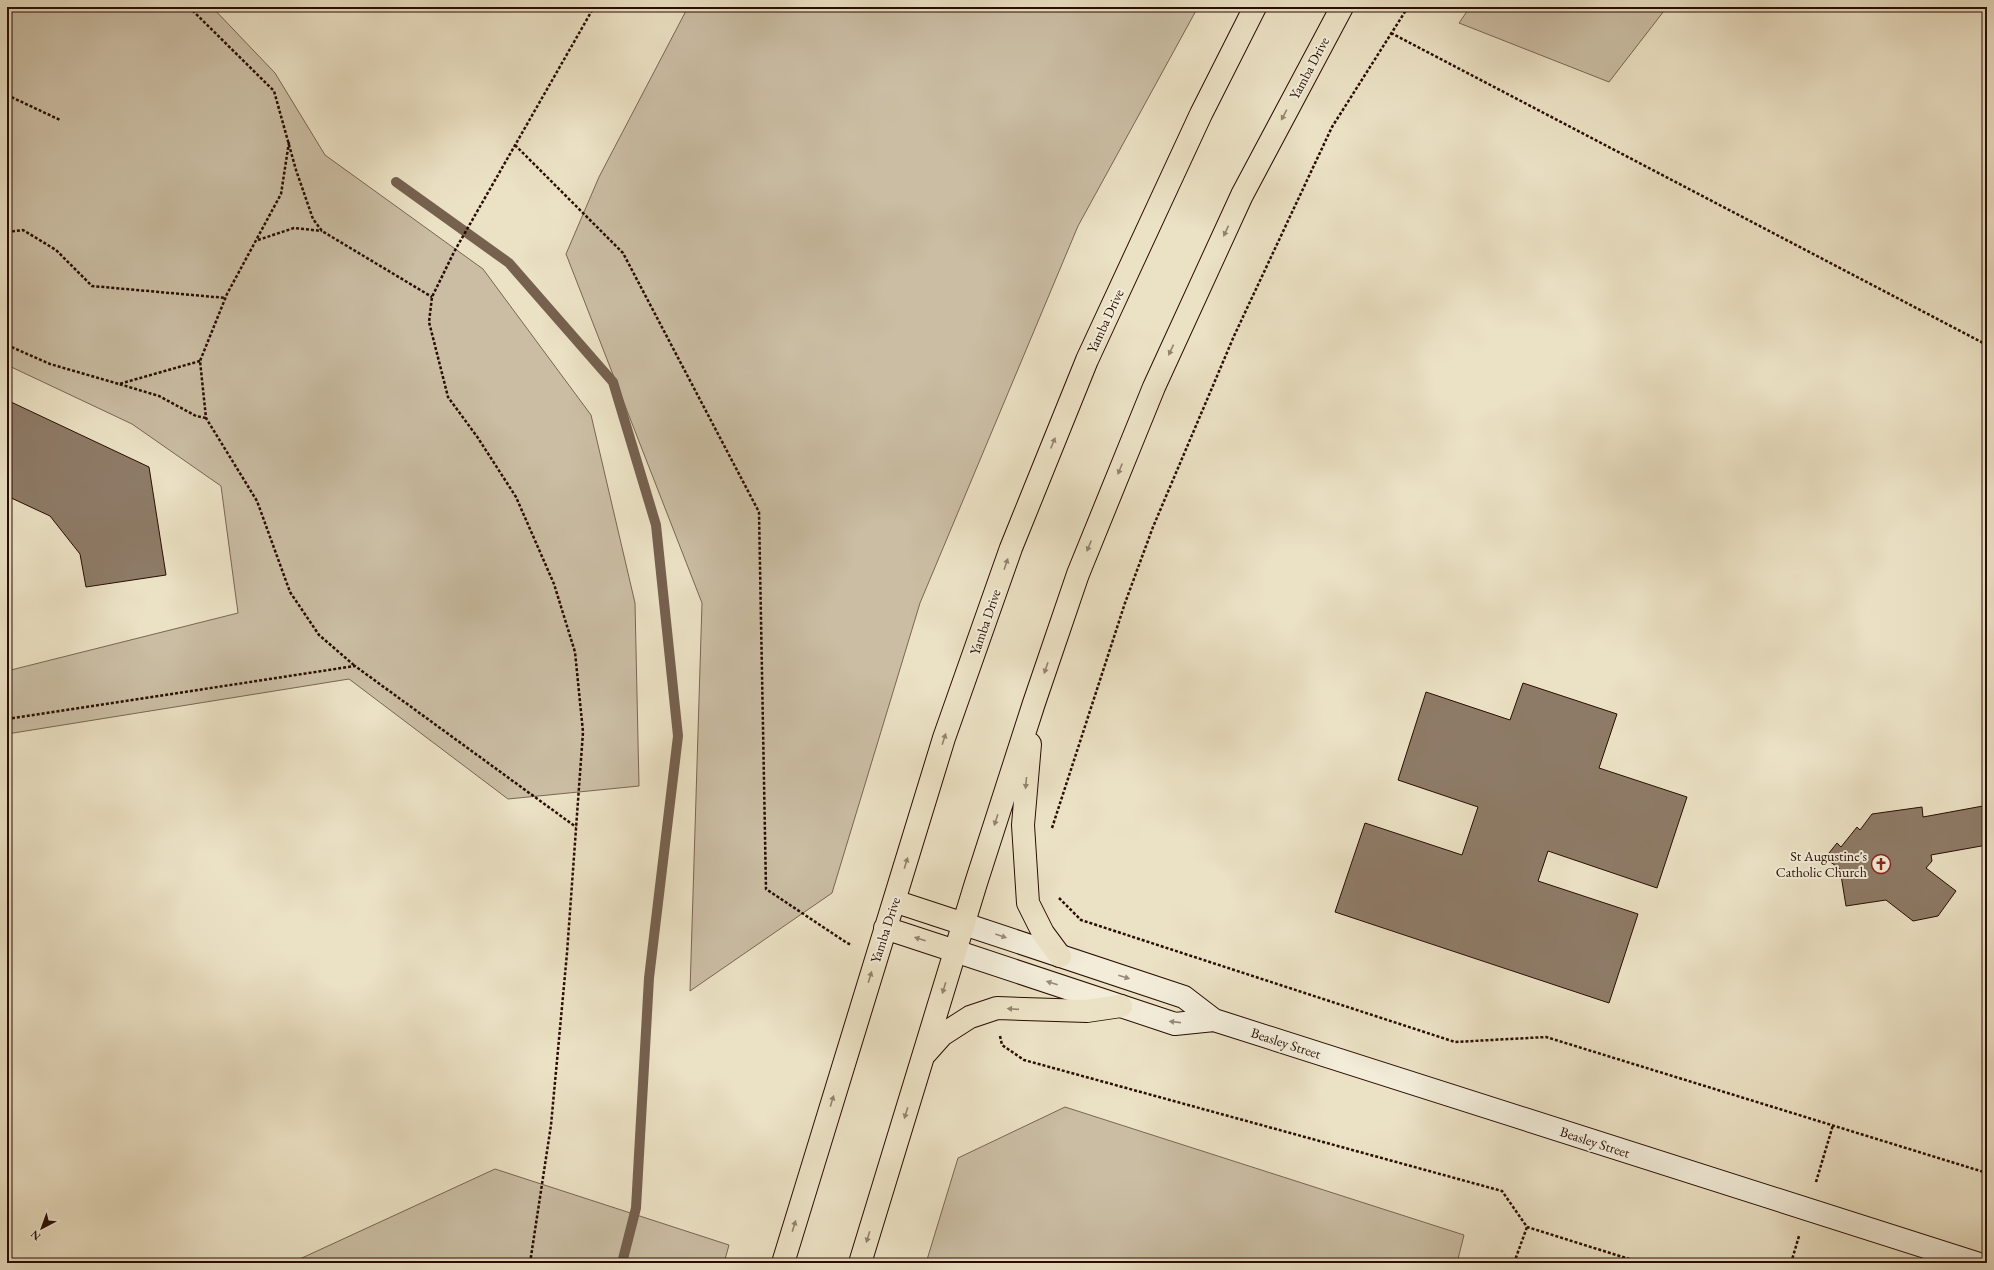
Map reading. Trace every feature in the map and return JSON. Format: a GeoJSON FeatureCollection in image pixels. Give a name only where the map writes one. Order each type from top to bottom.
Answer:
{"type":"FeatureCollection","features":[{"type":"Feature","properties":{"kind":"main road","name":"Yamba Drive"},"geometry":{"type":"LineString","coordinates":[[783,1263],[885,928],[947,731],[1011,548],[1094,345],[1201,114],[1255,7]]}},
{"type":"Feature","properties":{"kind":"main road","name":"Yamba Drive"},"geometry":{"type":"LineString","coordinates":[[1034,703],[1078,574],[1154,386],[1242,195],[1342,7]]}},
{"type":"Feature","properties":{"kind":"main road"},"geometry":{"type":"LineString","coordinates":[[1034,703],[1023,825],[1028,903],[1043,933],[1060,956]]}},
{"type":"Feature","properties":{"kind":"main road"},"geometry":{"type":"LineString","coordinates":[[860,1263],[955,951],[1034,703]]}},
{"type":"Feature","properties":{"kind":"main road"},"geometry":{"type":"LineString","coordinates":[[894,901],[964,924]]}},
{"type":"Feature","properties":{"kind":"main road","name":"Beasley Street"},"geometry":{"type":"LineString","coordinates":[[964,924],[1184,997],[1214,1020],[1976,1263]]}},
{"type":"Feature","properties":{"kind":"main road"},"geometry":{"type":"LineString","coordinates":[[885,928],[955,951]]}},
{"type":"Feature","properties":{"kind":"main road","name":"Beasley Street"},"geometry":{"type":"LineString","coordinates":[[955,951],[1175,1024],[1214,1020]]}},
{"type":"Feature","properties":{"kind":"main road"},"geometry":{"type":"LineString","coordinates":[[923,1058],[942,1035],[970,1017],[997,1008],[1087,1011],[1121,1006]]}},
{"type":"Feature","properties":{"kind":"path"},"geometry":{"type":"LineString","coordinates":[[189,7],[274,91],[288,142],[313,219],[322,231],[432,298]]}},
{"type":"Feature","properties":{"kind":"path"},"geometry":{"type":"LineString","coordinates":[[530,1263],[551,1125],[567,953],[583,732],[574,652],[554,584],[516,496],[478,438],[448,397],[429,322],[432,298],[454,252],[594,7]]}},
{"type":"Feature","properties":{"kind":"path"},"geometry":{"type":"LineString","coordinates":[[1050,835],[1125,603],[1156,520],[1234,336],[1332,127],[1408,7]]}},
{"type":"Feature","properties":{"kind":"path"},"geometry":{"type":"LineString","coordinates":[[1391,33],[1987,345]]}},
{"type":"Feature","properties":{"kind":"path"},"geometry":{"type":"LineString","coordinates":[[7,95],[60,120]]}},
{"type":"Feature","properties":{"kind":"path"},"geometry":{"type":"LineString","coordinates":[[288,142],[281,194],[226,298],[200,361],[206,418],[257,501],[290,592],[319,635],[355,666],[576,827]]}},
{"type":"Feature","properties":{"kind":"path"},"geometry":{"type":"LineString","coordinates":[[515,145],[623,253],[759,512],[766,889],[847,943]]}},
{"type":"Feature","properties":{"kind":"path"},"geometry":{"type":"LineString","coordinates":[[258,240],[294,228],[322,231]]}},
{"type":"Feature","properties":{"kind":"path"},"geometry":{"type":"LineString","coordinates":[[7,232],[23,230],[56,250],[92,286],[226,298]]}},
{"type":"Feature","properties":{"kind":"path"},"geometry":{"type":"LineString","coordinates":[[7,345],[50,364],[159,396],[196,416],[206,418]]}},
{"type":"Feature","properties":{"kind":"path"},"geometry":{"type":"LineString","coordinates":[[119,384],[200,361]]}},
{"type":"Feature","properties":{"kind":"path"},"geometry":{"type":"LineString","coordinates":[[7,719],[355,666]]}},
{"type":"Feature","properties":{"kind":"path"},"geometry":{"type":"LineString","coordinates":[[1028,895],[1053,887],[1060,900],[1081,920],[1454,1042],[1546,1037],[1987,1174]]}},
{"type":"Feature","properties":{"kind":"path"},"geometry":{"type":"LineString","coordinates":[[992,1010],[1002,1045],[1024,1060],[1502,1191],[1528,1227],[1642,1263]]}},
{"type":"Feature","properties":{"kind":"path"},"geometry":{"type":"LineString","coordinates":[[1514,1263],[1528,1227]]}},
{"type":"Feature","properties":{"kind":"shaded area"},"geometry":{"type":"Polygon","coordinates":[[[7,7],[212,7],[275,73],[325,155],[483,269],[591,415],[635,603],[639,786],[508,799],[349,679],[7,734],[7,671],[238,613],[221,486],[132,424],[7,365],[7,7]]]}},
{"type":"Feature","properties":{"kind":"shaded area"},"geometry":{"type":"Polygon","coordinates":[[[688,7],[1198,7],[1078,226],[920,603],[832,893],[690,991],[702,603],[566,254],[599,177],[688,7]]]}},
{"type":"Feature","properties":{"kind":"shaded area"},"geometry":{"type":"Polygon","coordinates":[[[1470,7],[1667,7],[1609,82],[1459,23],[1470,7]]]}},
{"type":"Feature","properties":{"kind":"shaded area"},"geometry":{"type":"Polygon","coordinates":[[[1065,1107],[1464,1235],[1457,1263],[926,1263],[958,1158],[1065,1107]]]}},
{"type":"Feature","properties":{"kind":"shaded area"},"geometry":{"type":"Polygon","coordinates":[[[495,1169],[729,1245],[724,1263],[291,1263],[495,1169]]]}},
{"type":"Feature","properties":{"kind":"building"},"geometry":{"type":"Polygon","coordinates":[[[11,402],[149,467],[166,575],[86,587],[80,554],[50,516],[7,496],[7,410],[11,402]]]}},
{"type":"Feature","properties":{"kind":"building"},"geometry":{"type":"Polygon","coordinates":[[[1523,683],[1617,714],[1599,768],[1687,797],[1657,888],[1548,851],[1538,881],[1638,914],[1609,1003],[1335,912],[1365,823],[1462,855],[1478,807],[1398,780],[1426,692],[1510,720],[1523,683]]]}},
{"type":"Feature","properties":{"kind":"building","name":"St Augustine's Catholic Church"},"geometry":{"type":"Polygon","coordinates":[[[1983,806],[1987,826],[1987,845],[1931,855],[1932,861],[1926,868],[1956,891],[1938,916],[1913,921],[1886,900],[1846,906],[1840,869],[1825,858],[1837,843],[1841,847],[1857,827],[1860,830],[1872,814],[1922,807],[1923,817],[1983,806]]]}},
{"type":"Feature","properties":{"kind":"waterway"},"geometry":{"type":"LineString","coordinates":[[396,182],[509,263],[613,382],[656,525],[678,736],[649,978],[636,1208],[622,1263]]}},
{"type":"Feature","properties":{"kind":"place","name":"St Augustine's Catholic Church"},"geometry":{"type":"Point","coordinates":[1881,864]}}]}
